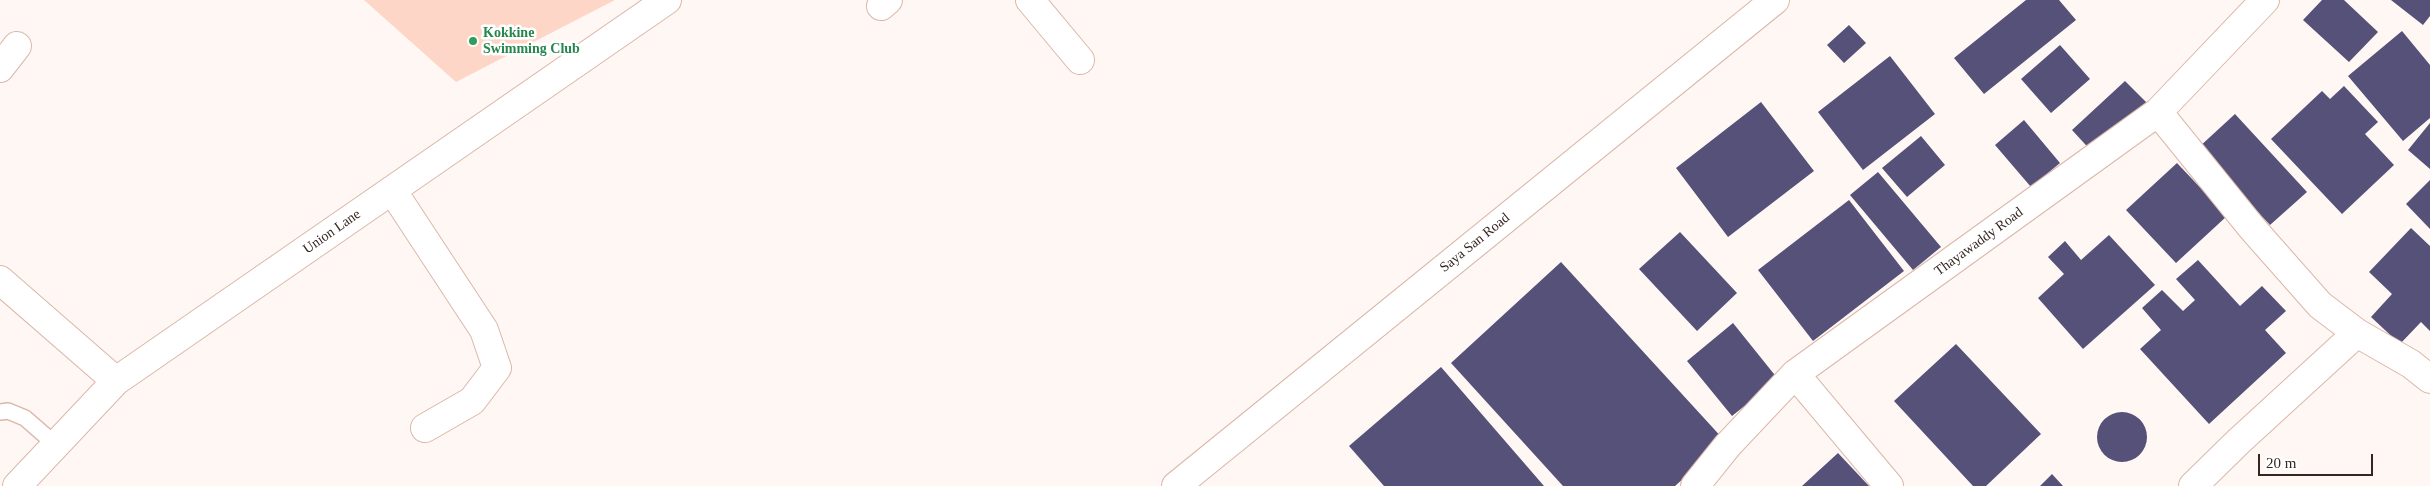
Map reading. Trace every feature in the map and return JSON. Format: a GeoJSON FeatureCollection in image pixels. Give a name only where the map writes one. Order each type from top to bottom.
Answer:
{"type":"FeatureCollection","features":[{"type":"Feature","properties":{"kind":"street","name":"Union Lane"},"geometry":{"type":"LineString","coordinates":[[17,486],[116,381],[667,0]]}},
{"type":"Feature","properties":{"kind":"street"},"geometry":{"type":"LineString","coordinates":[[1030,0],[1080,60]]}},
{"type":"Feature","properties":{"kind":"street","name":"Saya San Road"},"geometry":{"type":"LineString","coordinates":[[1176,486],[1775,0]]}},
{"type":"Feature","properties":{"kind":"street","name":"Thayawaddy Road"},"geometry":{"type":"LineString","coordinates":[[1695,486],[1728,445],[1795,374],[2158,112],[2265,0]]}},
{"type":"Feature","properties":{"kind":"street"},"geometry":{"type":"LineString","coordinates":[[0,68],[16,46]]}},
{"type":"Feature","properties":{"kind":"street"},"geometry":{"type":"LineString","coordinates":[[2158,112],[2252,228],[2320,306],[2357,333],[2412,364],[2430,379]]}},
{"type":"Feature","properties":{"kind":"street"},"geometry":{"type":"LineString","coordinates":[[392,190],[484,330],[497,368],[472,401],[425,428]]}},
{"type":"Feature","properties":{"kind":"street"},"geometry":{"type":"LineString","coordinates":[[0,280],[116,381]]}},
{"type":"Feature","properties":{"kind":"street"},"geometry":{"type":"LineString","coordinates":[[2193,486],[2238,441],[2357,333]]}},
{"type":"Feature","properties":{"kind":"street"},"geometry":{"type":"LineString","coordinates":[[1795,374],[1889,486]]}},
{"type":"Feature","properties":{"kind":"lane"},"geometry":{"type":"LineString","coordinates":[[0,412],[8,411],[25,418],[56,445]]}},
{"type":"Feature","properties":{"kind":"shaded area","name":"Kokkine Swimming Club"},"geometry":{"type":"Polygon","coordinates":[[[364,0],[615,0],[456,82],[364,0]]]}},
{"type":"Feature","properties":{"kind":"building"},"geometry":{"type":"Polygon","coordinates":[[[2026,0],[2059,0],[2076,20],[1984,94],[1954,58],[2026,0]]]}},
{"type":"Feature","properties":{"kind":"building"},"geometry":{"type":"Polygon","coordinates":[[[2322,0],[2344,0],[2378,32],[2349,62],[2303,20],[2322,0]]]}},
{"type":"Feature","properties":{"kind":"building"},"geometry":{"type":"Polygon","coordinates":[[[2391,0],[2430,0],[2430,16],[2423,25],[2391,0]]]}},
{"type":"Feature","properties":{"kind":"building"},"geometry":{"type":"Polygon","coordinates":[[[1849,25],[1866,43],[1844,63],[1827,45],[1849,25]]]}},
{"type":"Feature","properties":{"kind":"building"},"geometry":{"type":"Polygon","coordinates":[[[2402,31],[2430,65],[2430,118],[2403,141],[2348,76],[2402,31]]]}},
{"type":"Feature","properties":{"kind":"building"},"geometry":{"type":"Polygon","coordinates":[[[2060,45],[2090,79],[2051,113],[2021,79],[2060,45]]]}},
{"type":"Feature","properties":{"kind":"building"},"geometry":{"type":"Polygon","coordinates":[[[1890,56],[1935,114],[1863,170],[1818,112],[1890,56]]]}},
{"type":"Feature","properties":{"kind":"building"},"geometry":{"type":"Polygon","coordinates":[[[2125,81],[2148,104],[2095,155],[2072,130],[2125,81]]]}},
{"type":"Feature","properties":{"kind":"building"},"geometry":{"type":"Polygon","coordinates":[[[2344,86],[2378,122],[2365,134],[2394,165],[2342,214],[2271,139],[2322,91],[2330,99],[2344,86]]]}},
{"type":"Feature","properties":{"kind":"building"},"geometry":{"type":"Polygon","coordinates":[[[1761,102],[1814,171],[1728,237],[1676,168],[1761,102]]]}},
{"type":"Feature","properties":{"kind":"building"},"geometry":{"type":"Polygon","coordinates":[[[2235,114],[2307,192],[2270,225],[2198,148],[2235,114]]]}},
{"type":"Feature","properties":{"kind":"building"},"geometry":{"type":"Polygon","coordinates":[[[2024,120],[2060,163],[2031,187],[1995,145],[2024,120]]]}},
{"type":"Feature","properties":{"kind":"building"},"geometry":{"type":"Polygon","coordinates":[[[2430,123],[2430,169],[2408,150],[2430,123]]]}},
{"type":"Feature","properties":{"kind":"building"},"geometry":{"type":"Polygon","coordinates":[[[1921,136],[1945,165],[1907,197],[1882,168],[1921,136]]]}},
{"type":"Feature","properties":{"kind":"building"},"geometry":{"type":"Polygon","coordinates":[[[2177,163],[2227,216],[2176,263],[2126,210],[2177,163]]]}},
{"type":"Feature","properties":{"kind":"building"},"geometry":{"type":"Polygon","coordinates":[[[1878,172],[1941,247],[1913,270],[1850,195],[1878,172]]]}},
{"type":"Feature","properties":{"kind":"building"},"geometry":{"type":"Polygon","coordinates":[[[2430,180],[2430,229],[2406,204],[2430,180]]]}},
{"type":"Feature","properties":{"kind":"building"},"geometry":{"type":"Polygon","coordinates":[[[1849,200],[1904,271],[1813,341],[1758,270],[1849,200]]]}},
{"type":"Feature","properties":{"kind":"building"},"geometry":{"type":"Polygon","coordinates":[[[2411,228],[2430,246],[2430,331],[2421,322],[2400,344],[2371,317],[2392,294],[2369,272],[2411,228]]]}},
{"type":"Feature","properties":{"kind":"building"},"geometry":{"type":"Polygon","coordinates":[[[1680,232],[1737,293],[1697,331],[1639,269],[1680,232]]]}},
{"type":"Feature","properties":{"kind":"building"},"geometry":{"type":"Polygon","coordinates":[[[2109,235],[2155,285],[2083,349],[2038,298],[2064,274],[2048,257],[2065,241],[2081,260],[2109,235]]]}},
{"type":"Feature","properties":{"kind":"building"},"geometry":{"type":"Polygon","coordinates":[[[2198,260],[2240,306],[2262,286],[2286,311],[2265,330],[2286,353],[2209,424],[2140,349],[2161,330],[2142,308],[2162,290],[2183,311],[2195,300],[2176,279],[2198,260]]]}},
{"type":"Feature","properties":{"kind":"building"},"geometry":{"type":"Polygon","coordinates":[[[1561,262],[1725,441],[1675,486],[1563,486],[1451,363],[1561,262]]]}},
{"type":"Feature","properties":{"kind":"building"},"geometry":{"type":"Polygon","coordinates":[[[1733,323],[1778,379],[1732,416],[1687,361],[1733,323]]]}},
{"type":"Feature","properties":{"kind":"building"},"geometry":{"type":"Polygon","coordinates":[[[1956,344],[2041,434],[1986,486],[1973,486],[1894,401],[1956,344]]]}},
{"type":"Feature","properties":{"kind":"building"},"geometry":{"type":"Polygon","coordinates":[[[1441,367],[1544,486],[1384,486],[1349,446],[1441,367]]]}},
{"type":"Feature","properties":{"kind":"building"},"geometry":{"type":"Polygon","coordinates":[[[2122,412],[2136,416],[2143,423],[2147,437],[2143,451],[2136,458],[2122,462],[2108,458],[2101,451],[2097,437],[2101,423],[2108,416],[2122,412]]]}},
{"type":"Feature","properties":{"kind":"building"},"geometry":{"type":"Polygon","coordinates":[[[1838,453],[1869,486],[1802,486],[1838,453]]]}},
{"type":"Feature","properties":{"kind":"building"},"geometry":{"type":"Polygon","coordinates":[[[2052,474],[2063,486],[2040,486],[2052,474]]]}},
{"type":"Feature","properties":{"kind":"place","name":"Kokkine Swimming Club"},"geometry":{"type":"Point","coordinates":[473,41]}}]}
